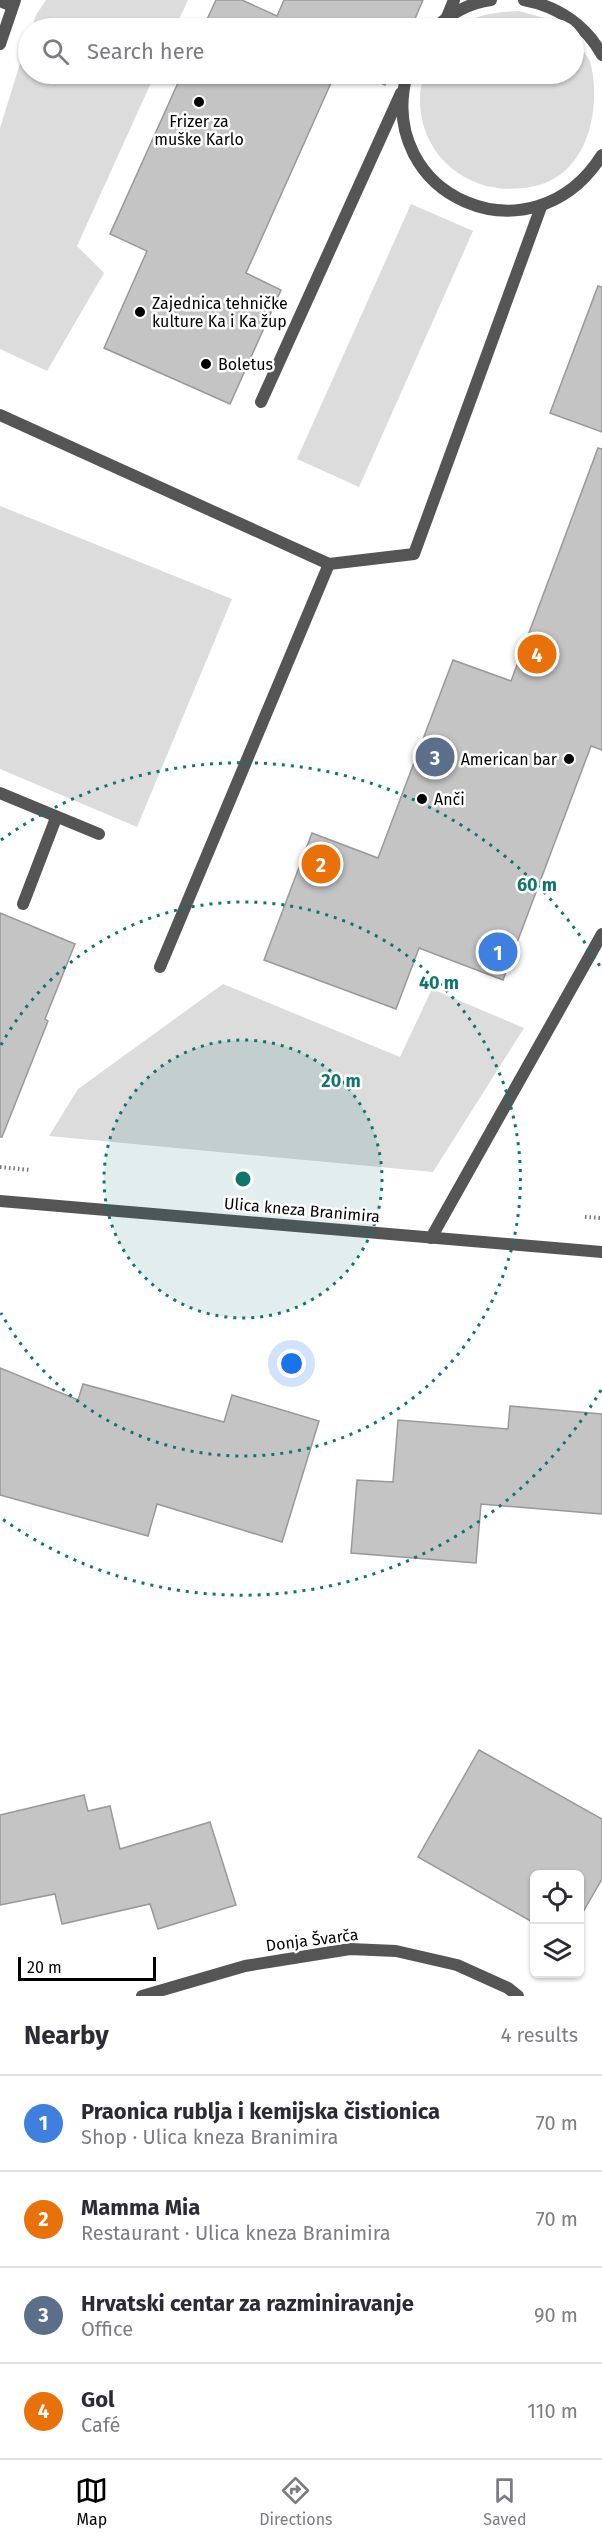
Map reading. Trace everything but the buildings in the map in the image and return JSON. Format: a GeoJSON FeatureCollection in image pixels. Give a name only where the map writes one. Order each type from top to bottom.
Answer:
{"type":"FeatureCollection","features":[{"type":"Feature","properties":{"kind":"street"},"geometry":{"type":"LineString","coordinates":[[447,17],[454,0]]}},
{"type":"Feature","properties":{"kind":"street"},"geometry":{"type":"LineString","coordinates":[[447,17],[476,2],[491,0]]}},
{"type":"Feature","properties":{"kind":"street"},"geometry":{"type":"LineString","coordinates":[[524,0],[541,3],[570,18]]}},
{"type":"Feature","properties":{"kind":"street"},"geometry":{"type":"LineString","coordinates":[[0,44],[9,2]]}},
{"type":"Feature","properties":{"kind":"street"},"geometry":{"type":"LineString","coordinates":[[584,31],[594,41],[602,56]]}},
{"type":"Feature","properties":{"kind":"street"},"geometry":{"type":"LineString","coordinates":[[261,402],[404,84]]}},
{"type":"Feature","properties":{"kind":"street"},"geometry":{"type":"LineString","coordinates":[[401,93],[404,128],[417,161],[440,187],[471,205],[506,212],[541,207],[568,194],[590,173],[602,155]]}},
{"type":"Feature","properties":{"kind":"street"},"geometry":{"type":"LineString","coordinates":[[0,415],[329,564],[414,554],[541,207]]}},
{"type":"Feature","properties":{"kind":"street"},"geometry":{"type":"LineString","coordinates":[[160,967],[329,564]]}},
{"type":"Feature","properties":{"kind":"street"},"geometry":{"type":"LineString","coordinates":[[0,793],[99,834]]}},
{"type":"Feature","properties":{"kind":"street"},"geometry":{"type":"LineString","coordinates":[[23,904],[56,818]]}},
{"type":"Feature","properties":{"kind":"street"},"geometry":{"type":"LineString","coordinates":[[431,1238],[602,934]]}},
{"type":"Feature","properties":{"kind":"street","name":"Ulica kneza Branimira"},"geometry":{"type":"LineString","coordinates":[[0,1201],[602,1252]]}},
{"type":"Feature","properties":{"kind":"street","name":"Donja Švarča"},"geometry":{"type":"LineString","coordinates":[[142,1996],[245,1966],[350,1949],[396,1951],[457,1965],[508,1988],[518,1996]]}},
{"type":"Feature","properties":{"kind":"shaded area"},"geometry":{"type":"Polygon","coordinates":[[[46,0],[188,0],[180,18],[35,18],[46,0]]]}},
{"type":"Feature","properties":{"kind":"shaded area"},"geometry":{"type":"Polygon","coordinates":[[[519,11],[544,18],[476,18],[494,13],[519,11]]]}},
{"type":"Feature","properties":{"kind":"shaded area"},"geometry":{"type":"Polygon","coordinates":[[[584,52],[590,61],[594,97],[588,135],[570,166],[556,177],[539,185],[516,189],[494,187],[474,181],[456,171],[441,157],[429,140],[422,119],[422,84],[584,84],[584,52]]]}},
{"type":"Feature","properties":{"kind":"shaded area"},"geometry":{"type":"Polygon","coordinates":[[[18,70],[18,84],[150,84],[77,246],[104,273],[47,371],[0,349],[0,128],[18,70]]]}},
{"type":"Feature","properties":{"kind":"shaded area"},"geometry":{"type":"Polygon","coordinates":[[[411,204],[473,231],[359,487],[297,459],[411,204]]]}},
{"type":"Feature","properties":{"kind":"shaded area"},"geometry":{"type":"Polygon","coordinates":[[[0,506],[232,599],[137,827],[0,769],[0,506]]]}},
{"type":"Feature","properties":{"kind":"shaded area"},"geometry":{"type":"Polygon","coordinates":[[[223,984],[400,1057],[432,989],[524,1028],[433,1172],[49,1136],[78,1089],[223,984]]]}},
{"type":"Feature","properties":{"kind":"place","name":"Frizer za muške Karlo"},"geometry":{"type":"Point","coordinates":[199,102]}},
{"type":"Feature","properties":{"kind":"place","name":"Zajednica tehničke kulture Ka i Ka žup"},"geometry":{"type":"Point","coordinates":[140,312]}},
{"type":"Feature","properties":{"kind":"place","name":"Boletus"},"geometry":{"type":"Point","coordinates":[206,364]}},
{"type":"Feature","properties":{"kind":"place","name":"Gol"},"geometry":{"type":"Point","coordinates":[537,654]}},
{"type":"Feature","properties":{"kind":"place","name":"Hrvatski centar za razminiravanje"},"geometry":{"type":"Point","coordinates":[435,757]}},
{"type":"Feature","properties":{"kind":"place","name":"American bar"},"geometry":{"type":"Point","coordinates":[569,759]}},
{"type":"Feature","properties":{"kind":"place","name":"Anči"},"geometry":{"type":"Point","coordinates":[422,799]}},
{"type":"Feature","properties":{"kind":"place","name":"Mamma Mia"},"geometry":{"type":"Point","coordinates":[321,864]}},
{"type":"Feature","properties":{"kind":"place","name":"Praonica rublja i kemijska čistionica"},"geometry":{"type":"Point","coordinates":[498,952]}}]}
